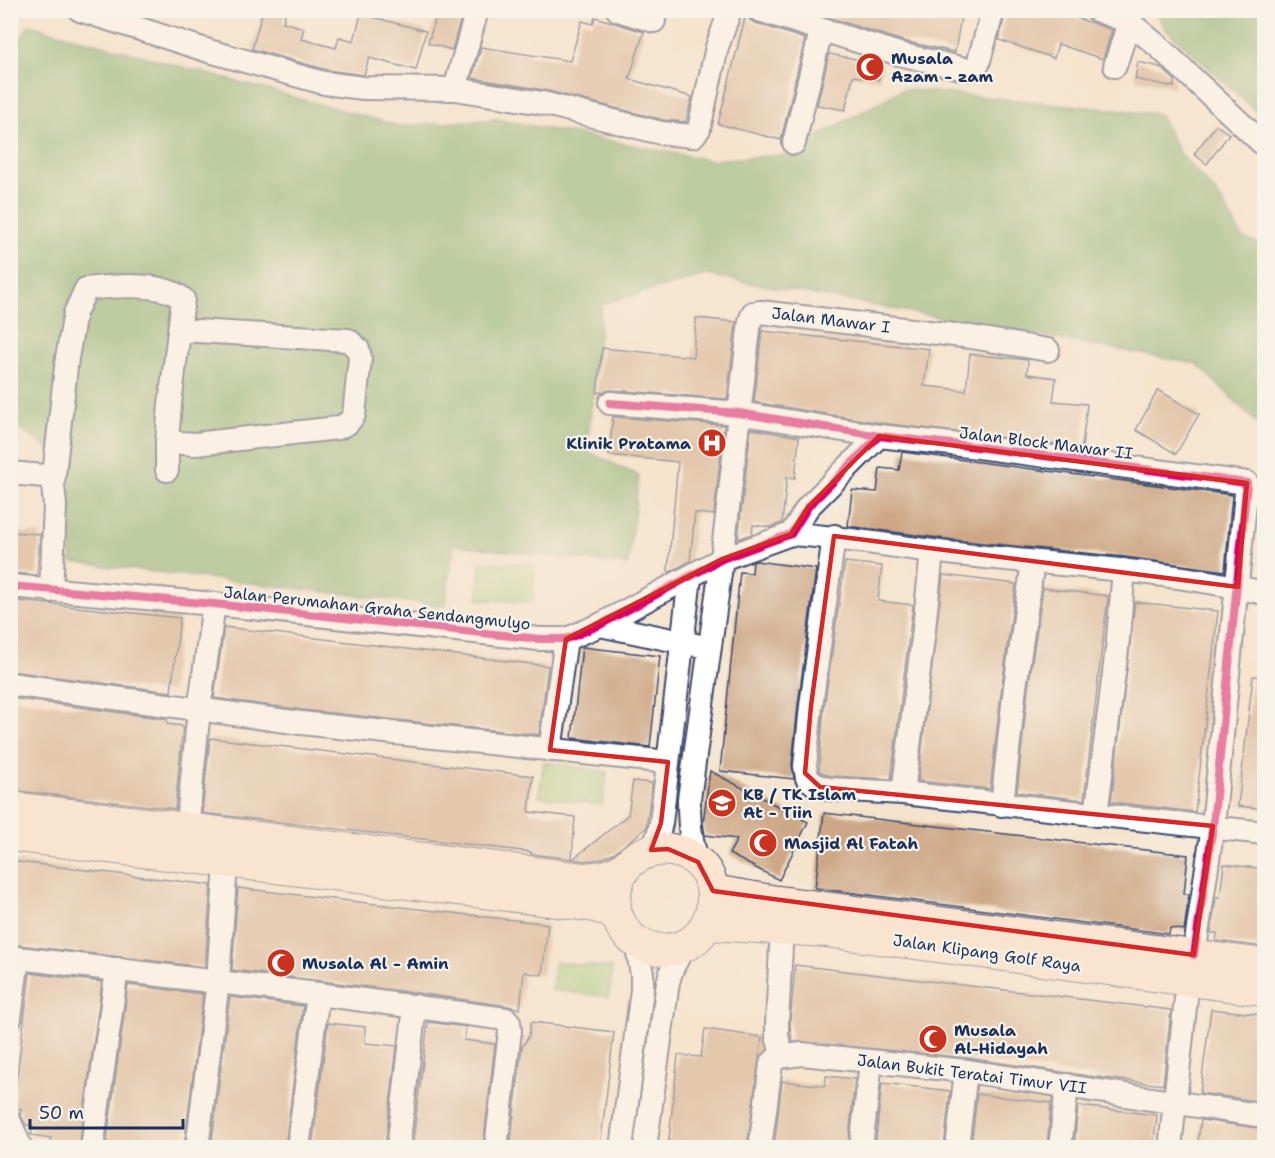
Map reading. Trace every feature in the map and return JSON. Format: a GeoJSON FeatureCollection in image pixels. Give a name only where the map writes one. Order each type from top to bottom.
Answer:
{"type":"FeatureCollection","features":[{"type":"Feature","properties":{"kind":"main road"},"geometry":{"type":"LineString","coordinates":[[10,808],[187,829],[227,848],[591,905],[616,916]]}},
{"type":"Feature","properties":{"kind":"main road"},"geometry":{"type":"LineString","coordinates":[[10,835],[227,848],[596,880],[624,869]]}},
{"type":"Feature","properties":{"kind":"main road"},"geometry":{"type":"LineString","coordinates":[[668,849],[684,853],[698,862],[708,875],[713,891],[713,908],[708,924],[698,937],[684,946],[668,950],[651,949],[636,942],[624,931],[616,916],[614,900],[616,883],[624,869],[636,857],[651,850],[668,849]]}},
{"type":"Feature","properties":{"kind":"main road","name":"Jalan Klipang Golf Raya"},"geometry":{"type":"LineString","coordinates":[[713,891],[1078,952],[1191,967],[1264,965]]}},
{"type":"Feature","properties":{"kind":"main road","name":"Jalan Klipang Golf Raya"},"geometry":{"type":"LineString","coordinates":[[708,924],[782,927],[1078,952]]}},
{"type":"Feature","properties":{"kind":"main road","name":"Jalan Klipang Golf Raya"},"geometry":{"type":"LineString","coordinates":[[1191,967],[1264,990]]}},
{"type":"Feature","properties":{"kind":"street"},"geometry":{"type":"LineString","coordinates":[[80,10],[209,51],[324,83],[363,88],[455,89],[543,103],[661,133],[689,137],[699,129],[717,47],[730,10]]}},
{"type":"Feature","properties":{"kind":"street"},"geometry":{"type":"LineString","coordinates":[[455,89],[477,10]]}},
{"type":"Feature","properties":{"kind":"street"},"geometry":{"type":"LineString","coordinates":[[618,10],[654,21]]}},
{"type":"Feature","properties":{"kind":"street"},"geometry":{"type":"LineString","coordinates":[[759,10],[821,31],[929,62],[949,67],[974,69],[978,64],[993,10]]}},
{"type":"Feature","properties":{"kind":"street"},"geometry":{"type":"LineString","coordinates":[[1096,10],[1131,16],[1160,47],[1264,145]]}},
{"type":"Feature","properties":{"kind":"street"},"geometry":{"type":"LineString","coordinates":[[1115,66],[1131,16]]}},
{"type":"Feature","properties":{"kind":"street"},"geometry":{"type":"LineString","coordinates":[[794,143],[821,31]]}},
{"type":"Feature","properties":{"kind":"street"},"geometry":{"type":"LineString","coordinates":[[51,591],[55,506],[53,484],[67,358],[75,313],[86,289],[132,286],[174,292],[183,299],[170,404],[167,470]]}},
{"type":"Feature","properties":{"kind":"street","name":"Jalan Mawar I"},"geometry":{"type":"LineString","coordinates":[[722,559],[750,321],[753,313],[959,335],[1048,350]]}},
{"type":"Feature","properties":{"kind":"street"},"geometry":{"type":"LineString","coordinates":[[167,442],[195,444],[338,428],[348,423],[354,415],[360,358],[358,349],[348,340],[180,330]]}},
{"type":"Feature","properties":{"kind":"street","name":"Jalan Block Mawar II"},"geometry":{"type":"LineString","coordinates":[[610,403],[740,413],[879,436],[1247,483],[1238,587]]}},
{"type":"Feature","properties":{"kind":"street"},"geometry":{"type":"LineString","coordinates":[[879,436],[808,507],[791,534],[834,536],[932,552],[1124,570],[1238,587],[1264,594]]}},
{"type":"Feature","properties":{"kind":"street"},"geometry":{"type":"LineString","coordinates":[[10,473],[45,476],[51,479],[53,484]]}},
{"type":"Feature","properties":{"kind":"street","name":"Jalan Perumahan Graha Sendangmulyo"},"geometry":{"type":"LineString","coordinates":[[10,586],[214,604],[539,639],[566,639],[600,625],[722,559],[791,534]]}},
{"type":"Feature","properties":{"kind":"street"},"geometry":{"type":"LineString","coordinates":[[834,536],[811,706],[805,773],[816,785],[829,789],[903,793],[1264,833]]}},
{"type":"Feature","properties":{"kind":"street"},"geometry":{"type":"LineString","coordinates":[[903,793],[932,552]]}},
{"type":"Feature","properties":{"kind":"street"},"geometry":{"type":"LineString","coordinates":[[698,862],[691,843],[688,825],[689,799],[722,559]]}},
{"type":"Feature","properties":{"kind":"street"},"geometry":{"type":"LineString","coordinates":[[1002,805],[1015,687],[1033,562]]}},
{"type":"Feature","properties":{"kind":"street"},"geometry":{"type":"LineString","coordinates":[[1096,815],[1117,649],[1124,570]]}},
{"type":"Feature","properties":{"kind":"street"},"geometry":{"type":"LineString","coordinates":[[651,850],[662,823],[690,577]]}},
{"type":"Feature","properties":{"kind":"street"},"geometry":{"type":"LineString","coordinates":[[1170,1148],[1191,967],[1213,826],[1238,587]]}},
{"type":"Feature","properties":{"kind":"street"},"geometry":{"type":"LineString","coordinates":[[187,829],[199,710],[214,604]]}},
{"type":"Feature","properties":{"kind":"street"},"geometry":{"type":"LineString","coordinates":[[600,625],[710,647]]}},
{"type":"Feature","properties":{"kind":"street"},"geometry":{"type":"LineString","coordinates":[[550,750],[566,639]]}},
{"type":"Feature","properties":{"kind":"street"},"geometry":{"type":"LineString","coordinates":[[10,684],[301,723],[668,762]]}},
{"type":"Feature","properties":{"kind":"street"},"geometry":{"type":"LineString","coordinates":[[197,1148],[218,981],[227,848]]}},
{"type":"Feature","properties":{"kind":"street"},"geometry":{"type":"LineString","coordinates":[[760,1148],[777,1060],[782,927]]}},
{"type":"Feature","properties":{"kind":"street"},"geometry":{"type":"LineString","coordinates":[[621,1148],[642,990],[642,974],[636,942]]}},
{"type":"Feature","properties":{"kind":"street"},"geometry":{"type":"LineString","coordinates":[[645,1148],[668,982],[684,946]]}},
{"type":"Feature","properties":{"kind":"street"},"geometry":{"type":"LineString","coordinates":[[10,1018],[14,957],[501,1017],[508,1022],[510,1031],[496,1148]]}},
{"type":"Feature","properties":{"kind":"street"},"geometry":{"type":"LineString","coordinates":[[92,1148],[117,969]]}},
{"type":"Feature","properties":{"kind":"street"},"geometry":{"type":"LineString","coordinates":[[298,1148],[318,994]]}},
{"type":"Feature","properties":{"kind":"street"},"geometry":{"type":"LineString","coordinates":[[398,1148],[415,1006]]}},
{"type":"Feature","properties":{"kind":"street","name":"Jalan Bukit Teratai Timur VII"},"geometry":{"type":"LineString","coordinates":[[777,1060],[802,1053],[966,1071],[1264,1116]]}},
{"type":"Feature","properties":{"kind":"street"},"geometry":{"type":"LineString","coordinates":[[861,1148],[871,1062]]}},
{"type":"Feature","properties":{"kind":"street"},"geometry":{"type":"LineString","coordinates":[[957,1148],[966,1071]]}},
{"type":"Feature","properties":{"kind":"street"},"geometry":{"type":"LineString","coordinates":[[1060,1148],[1067,1085]]}},
{"type":"Feature","properties":{"kind":"street"},"geometry":{"type":"LineString","coordinates":[[10,1122],[21,1148]]}},
{"type":"Feature","properties":{"kind":"highlighted area"},"geometry":{"type":"Polygon","coordinates":[[[879,436],[1247,483],[1238,587],[834,536],[811,706],[805,773],[820,787],[1213,826],[1194,955],[713,891],[698,862],[668,849],[651,850],[661,823],[668,762],[550,750],[566,639],[722,559],[791,534],[808,507],[879,436]]]}},
{"type":"Feature","properties":{"kind":"green space"},"geometry":{"type":"Polygon","coordinates":[[[1157,11],[1264,11],[1264,119],[1162,25],[1157,11]]]}},
{"type":"Feature","properties":{"kind":"green space"},"geometry":{"type":"Polygon","coordinates":[[[29,25],[400,126],[497,119],[709,160],[784,155],[903,89],[1159,114],[1181,155],[1218,195],[1243,238],[1264,245],[1264,430],[1197,364],[706,275],[602,304],[587,451],[639,476],[628,565],[454,545],[445,606],[71,562],[71,464],[11,422],[10,55],[29,25]]]}},
{"type":"Feature","properties":{"kind":"green space"},"geometry":{"type":"Polygon","coordinates":[[[480,562],[535,565],[533,602],[478,599],[480,562]]]}},
{"type":"Feature","properties":{"kind":"green space"},"geometry":{"type":"Polygon","coordinates":[[[544,762],[607,772],[602,805],[539,796],[544,762]]]}},
{"type":"Feature","properties":{"kind":"green space"},"geometry":{"type":"Polygon","coordinates":[[[555,962],[612,968],[609,997],[552,990],[555,962]]]}},
{"type":"Feature","properties":{"kind":"building"},"geometry":{"type":"Polygon","coordinates":[[[263,10],[286,10],[283,22],[304,28],[301,39],[336,48],[339,37],[354,41],[361,14],[426,31],[416,70],[369,58],[364,75],[327,70],[252,49],[263,10]]]}},
{"type":"Feature","properties":{"kind":"building"},"geometry":{"type":"Polygon","coordinates":[[[438,10],[463,10],[452,50],[428,43],[438,10]]]}},
{"type":"Feature","properties":{"kind":"building"},"geometry":{"type":"Polygon","coordinates":[[[806,10],[962,10],[955,52],[903,41],[806,10]]]}},
{"type":"Feature","properties":{"kind":"building"},"geometry":{"type":"Polygon","coordinates":[[[1006,10],[1053,10],[1112,30],[1103,59],[1058,44],[1054,58],[999,40],[1006,10]]]}},
{"type":"Feature","properties":{"kind":"building"},"geometry":{"type":"Polygon","coordinates":[[[746,14],[755,23],[805,39],[781,140],[718,124],[746,14]]]}},
{"type":"Feature","properties":{"kind":"building"},"geometry":{"type":"Polygon","coordinates":[[[595,17],[644,32],[629,79],[692,97],[686,122],[663,120],[544,90],[472,78],[481,47],[570,61],[582,21],[593,24],[595,17]]]}},
{"type":"Feature","properties":{"kind":"building"},"geometry":{"type":"Polygon","coordinates":[[[829,54],[861,60],[861,56],[882,63],[879,80],[853,76],[845,110],[817,105],[829,54]]]}},
{"type":"Feature","properties":{"kind":"building"},"geometry":{"type":"Polygon","coordinates":[[[1138,62],[1160,67],[1175,80],[1174,87],[1135,79],[1138,62]]]}},
{"type":"Feature","properties":{"kind":"building"},"geometry":{"type":"Polygon","coordinates":[[[1216,125],[1229,134],[1207,164],[1194,154],[1216,125]]]}},
{"type":"Feature","properties":{"kind":"building"},"geometry":{"type":"Polygon","coordinates":[[[696,318],[736,322],[727,399],[611,390],[597,393],[602,348],[693,357],[696,318]]]}},
{"type":"Feature","properties":{"kind":"building"},"geometry":{"type":"Polygon","coordinates":[[[762,331],[929,349],[924,386],[966,391],[970,354],[1028,360],[1027,374],[1056,378],[1053,401],[1087,404],[1082,447],[881,423],[754,402],[762,331]]]}},
{"type":"Feature","properties":{"kind":"building"},"geometry":{"type":"Polygon","coordinates":[[[1158,390],[1199,414],[1176,454],[1136,430],[1158,390]]]}},
{"type":"Feature","properties":{"kind":"building"},"geometry":{"type":"Polygon","coordinates":[[[613,417],[724,425],[714,515],[695,513],[690,561],[670,572],[668,571],[678,462],[609,455],[613,417]]]}},
{"type":"Feature","properties":{"kind":"building"},"geometry":{"type":"Polygon","coordinates":[[[751,429],[799,437],[795,478],[787,477],[782,523],[770,527],[753,525],[752,534],[738,539],[751,429]]]}},
{"type":"Feature","properties":{"kind":"building"},"geometry":{"type":"Polygon","coordinates":[[[902,452],[1232,495],[1225,571],[1126,557],[954,540],[848,526],[852,490],[877,492],[880,468],[899,470],[902,452]]]}},
{"type":"Feature","properties":{"kind":"building"},"geometry":{"type":"Polygon","coordinates":[[[10,532],[40,534],[37,575],[10,573],[10,532]]]}},
{"type":"Feature","properties":{"kind":"building"},"geometry":{"type":"Polygon","coordinates":[[[753,562],[816,569],[798,705],[792,765],[794,779],[720,771],[740,572],[752,573],[753,562]]]}},
{"type":"Feature","properties":{"kind":"building"},"geometry":{"type":"Polygon","coordinates":[[[845,562],[882,566],[878,601],[913,605],[891,779],[831,776],[819,771],[824,708],[845,562]]]}},
{"type":"Feature","properties":{"kind":"building"},"geometry":{"type":"Polygon","coordinates":[[[943,575],[1016,584],[990,789],[918,781],[943,575]]]}},
{"type":"Feature","properties":{"kind":"building"},"geometry":{"type":"Polygon","coordinates":[[[1043,588],[1108,596],[1084,800],[1017,792],[1028,689],[1043,588]]]}},
{"type":"Feature","properties":{"kind":"building"},"geometry":{"type":"Polygon","coordinates":[[[10,600],[180,618],[171,692],[10,671],[10,600]]]}},
{"type":"Feature","properties":{"kind":"building"},"geometry":{"type":"Polygon","coordinates":[[[1135,602],[1218,611],[1195,812],[1111,802],[1135,602]]]}},
{"type":"Feature","properties":{"kind":"building"},"geometry":{"type":"Polygon","coordinates":[[[224,627],[548,666],[539,735],[303,710],[214,698],[224,627]]]}},
{"type":"Feature","properties":{"kind":"building"},"geometry":{"type":"Polygon","coordinates":[[[582,647],[660,656],[650,747],[572,738],[582,647]]]}},
{"type":"Feature","properties":{"kind":"building"},"geometry":{"type":"Polygon","coordinates":[[[1253,676],[1264,677],[1264,809],[1238,806],[1253,676]]]}},
{"type":"Feature","properties":{"kind":"building"},"geometry":{"type":"Polygon","coordinates":[[[10,698],[167,719],[167,724],[183,726],[175,809],[10,790],[10,698]]]}},
{"type":"Feature","properties":{"kind":"building"},"geometry":{"type":"Polygon","coordinates":[[[210,738],[533,776],[529,812],[575,817],[572,859],[531,854],[531,852],[202,813],[210,738]]]}},
{"type":"Feature","properties":{"kind":"building"},"geometry":{"type":"Polygon","coordinates":[[[710,771],[808,822],[779,880],[729,854],[737,839],[705,835],[703,823],[710,771]]]}},
{"type":"Feature","properties":{"kind":"building"},"geometry":{"type":"Polygon","coordinates":[[[633,781],[652,783],[646,828],[613,854],[601,859],[584,861],[573,859],[628,815],[633,781]]]}},
{"type":"Feature","properties":{"kind":"building"},"geometry":{"type":"Polygon","coordinates":[[[824,813],[1188,855],[1184,894],[1189,894],[1184,930],[1170,928],[1169,934],[815,888],[824,813]]]}},
{"type":"Feature","properties":{"kind":"building"},"geometry":{"type":"Polygon","coordinates":[[[10,861],[211,885],[205,967],[10,944],[10,861]]]}},
{"type":"Feature","properties":{"kind":"building"},"geometry":{"type":"Polygon","coordinates":[[[1224,864],[1264,869],[1264,947],[1216,941],[1217,933],[1211,933],[1216,897],[1220,897],[1224,864]]]}},
{"type":"Feature","properties":{"kind":"building"},"geometry":{"type":"Polygon","coordinates":[[[238,888],[548,924],[542,975],[524,972],[520,1009],[417,993],[232,970],[238,888]]]}},
{"type":"Feature","properties":{"kind":"building"},"geometry":{"type":"Polygon","coordinates":[[[795,965],[1171,1010],[1163,1085],[968,1058],[792,1041],[790,1024],[795,965]]]}},
{"type":"Feature","properties":{"kind":"building"},"geometry":{"type":"Polygon","coordinates":[[[30,973],[102,982],[79,1148],[49,1148],[51,1138],[31,1135],[33,1126],[26,1125],[20,1114],[21,1109],[13,1108],[30,973]]]}},
{"type":"Feature","properties":{"kind":"building"},"geometry":{"type":"Polygon","coordinates":[[[128,985],[203,994],[184,1148],[106,1148],[128,985]]]}},
{"type":"Feature","properties":{"kind":"building"},"geometry":{"type":"Polygon","coordinates":[[[230,997],[303,1006],[285,1148],[211,1148],[230,997]]]}},
{"type":"Feature","properties":{"kind":"building"},"geometry":{"type":"Polygon","coordinates":[[[1211,1009],[1264,1015],[1264,1102],[1200,1093],[1211,1009]]]}},
{"type":"Feature","properties":{"kind":"building"},"geometry":{"type":"Polygon","coordinates":[[[428,1022],[466,1027],[464,1040],[495,1044],[483,1148],[412,1148],[428,1022]]]}},
{"type":"Feature","properties":{"kind":"building"},"geometry":{"type":"Polygon","coordinates":[[[531,1022],[614,1032],[600,1148],[510,1148],[522,1047],[529,1036],[531,1022]]]}},
{"type":"Feature","properties":{"kind":"building"},"geometry":{"type":"Polygon","coordinates":[[[328,1023],[365,1027],[365,1043],[397,1046],[385,1148],[312,1148],[328,1023]]]}},
{"type":"Feature","properties":{"kind":"building"},"geometry":{"type":"Polygon","coordinates":[[[705,1029],[762,1037],[747,1148],[668,1148],[678,1055],[701,1057],[705,1029]]]}},
{"type":"Feature","properties":{"kind":"building"},"geometry":{"type":"Polygon","coordinates":[[[826,1076],[855,1079],[848,1148],[774,1148],[782,1081],[825,1086],[826,1076]]]}},
{"type":"Feature","properties":{"kind":"building"},"geometry":{"type":"Polygon","coordinates":[[[882,1083],[950,1091],[944,1148],[875,1148],[882,1083]]]}},
{"type":"Feature","properties":{"kind":"building"},"geometry":{"type":"Polygon","coordinates":[[[977,1094],[1051,1103],[1047,1148],[971,1148],[977,1094]]]}},
{"type":"Feature","properties":{"kind":"building"},"geometry":{"type":"Polygon","coordinates":[[[1078,1106],[1157,1115],[1153,1148],[1074,1148],[1078,1106]]]}},
{"type":"Feature","properties":{"kind":"building"},"geometry":{"type":"Polygon","coordinates":[[[1201,1120],[1264,1129],[1264,1148],[1197,1148],[1201,1120]]]}},
{"type":"Feature","properties":{"kind":"cycle path"},"geometry":{"type":"LineString","coordinates":[[610,403],[739,413],[879,436],[1247,483],[1213,826],[1194,955]]}},
{"type":"Feature","properties":{"kind":"cycle path"},"geometry":{"type":"LineString","coordinates":[[10,586],[214,604],[539,639],[566,639],[600,625],[722,559],[791,534],[808,507],[879,436]]}},
{"type":"Feature","properties":{"kind":"place","name":"Musala Azam - zam"},"geometry":{"type":"Point","coordinates":[870,67]}},
{"type":"Feature","properties":{"kind":"place","name":"Klinik Pratama"},"geometry":{"type":"Point","coordinates":[712,443]}},
{"type":"Feature","properties":{"kind":"place","name":"KB / TK Islam At - Tiin"},"geometry":{"type":"Point","coordinates":[722,803]}},
{"type":"Feature","properties":{"kind":"place","name":"Masjid Al Fatah"},"geometry":{"type":"Point","coordinates":[763,843]}},
{"type":"Feature","properties":{"kind":"place","name":"Musala Al - Amin"},"geometry":{"type":"Point","coordinates":[281,963]}},
{"type":"Feature","properties":{"kind":"place","name":"Musala Al-Hidayah"},"geometry":{"type":"Point","coordinates":[933,1039]}}]}
